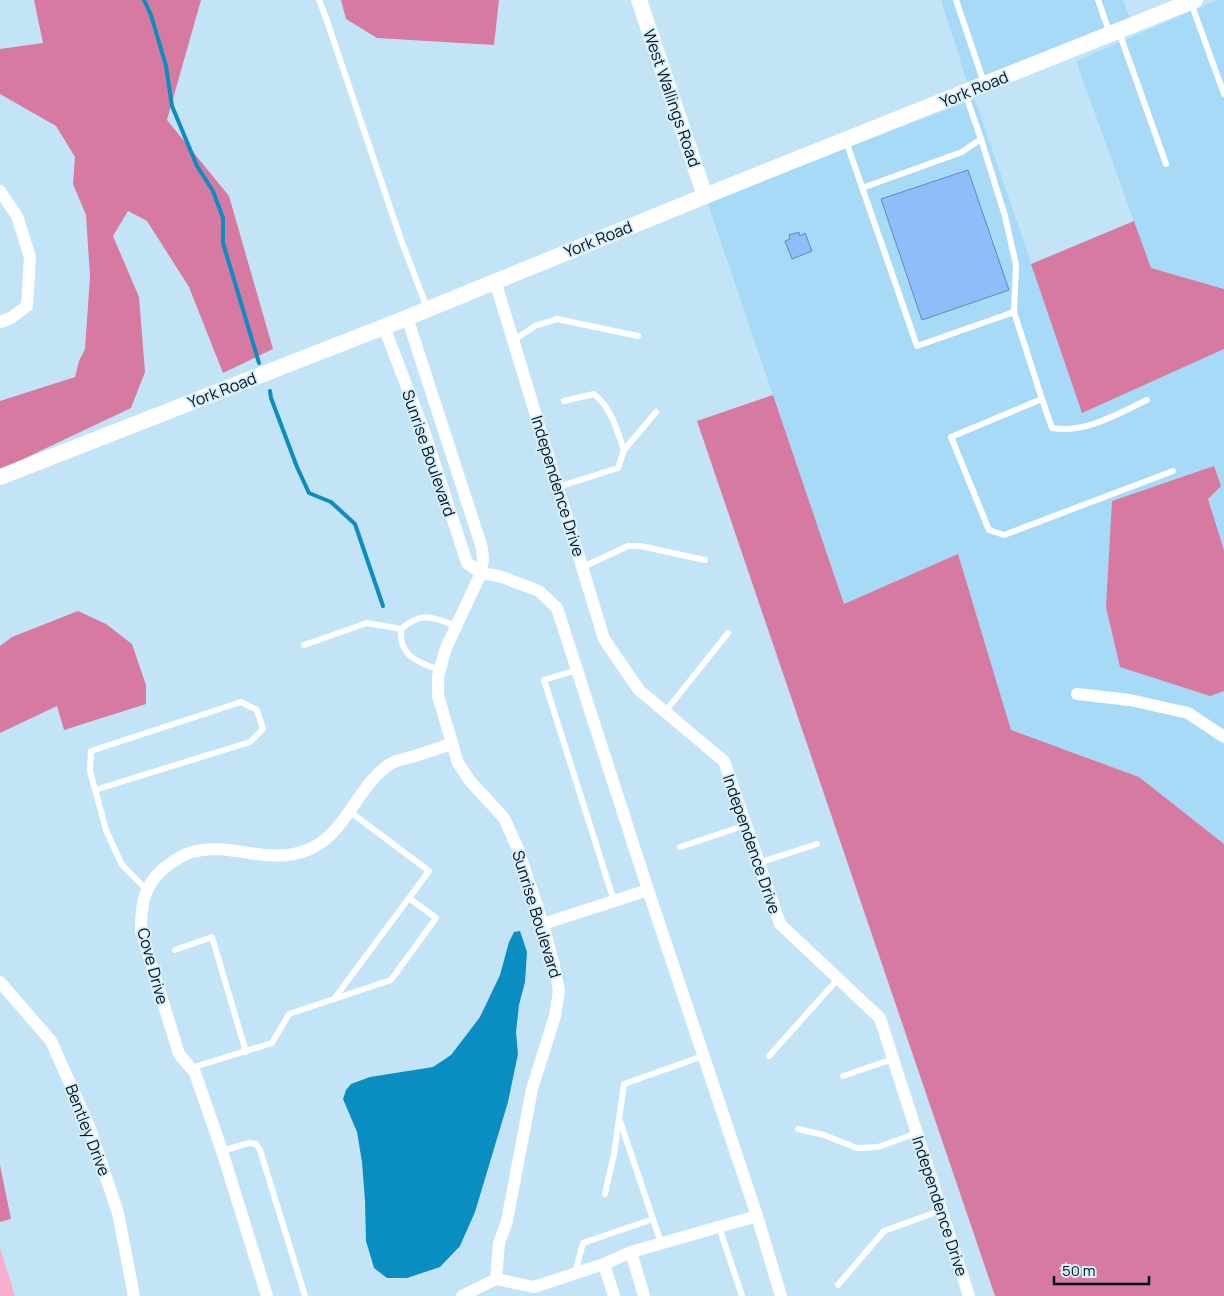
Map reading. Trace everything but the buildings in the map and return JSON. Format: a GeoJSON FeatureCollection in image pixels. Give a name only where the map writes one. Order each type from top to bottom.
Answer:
{"type":"FeatureCollection","features":[{"type":"Feature","properties":{"kind":"street","name":"West Wallings Road"},"geometry":{"type":"LineString","coordinates":[[639,0],[705,196]]}},
{"type":"Feature","properties":{"kind":"street","name":"York Road"},"geometry":{"type":"LineString","coordinates":[[0,477],[384,327],[705,196],[1193,1]]}},
{"type":"Feature","properties":{"kind":"street"},"geometry":{"type":"LineString","coordinates":[[0,190],[17,216],[30,257],[27,306],[11,318],[0,322]]}},
{"type":"Feature","properties":{"kind":"street","name":"Independence Drive"},"geometry":{"type":"LineString","coordinates":[[496,281],[604,639],[639,690],[724,761],[780,924],[880,1018],[969,1296]]}},
{"type":"Feature","properties":{"kind":"street","name":"Sunrise Boulevard"},"geometry":{"type":"LineString","coordinates":[[408,317],[482,548],[483,558],[481,573],[446,648],[438,676],[438,696],[458,763],[470,781],[504,818],[518,850],[543,924],[559,991],[555,1016],[532,1089],[507,1221],[499,1243],[496,1279]]}},
{"type":"Feature","properties":{"kind":"street","name":"Sunrise Boulevard"},"geometry":{"type":"LineString","coordinates":[[384,327],[424,434],[467,563],[481,573]]}},
{"type":"Feature","properties":{"kind":"street"},"geometry":{"type":"LineString","coordinates":[[481,573],[499,576],[539,591],[557,608],[648,890],[757,1216],[781,1296]]}},
{"type":"Feature","properties":{"kind":"street"},"geometry":{"type":"LineString","coordinates":[[1077,694],[1130,700],[1188,713],[1221,732]]}},
{"type":"Feature","properties":{"kind":"street","name":"Cove Drive"},"geometry":{"type":"LineString","coordinates":[[267,1296],[222,1151],[195,1073],[179,1054],[141,931],[141,910],[146,890],[153,878],[162,870],[190,852],[210,850],[270,856],[293,855],[314,847],[326,837],[349,811],[364,790],[390,764],[451,744]]}},
{"type":"Feature","properties":{"kind":"street"},"geometry":{"type":"LineString","coordinates":[[543,924],[648,890]]}},
{"type":"Feature","properties":{"kind":"street","name":"Bentley Drive"},"geometry":{"type":"LineString","coordinates":[[0,982],[51,1041],[90,1126],[118,1213],[134,1296]]}},
{"type":"Feature","properties":{"kind":"street"},"geometry":{"type":"LineString","coordinates":[[462,1296],[496,1279],[534,1287],[604,1264],[631,1252],[757,1216]]}},
{"type":"Feature","properties":{"kind":"street"},"geometry":{"type":"LineString","coordinates":[[631,1252],[644,1296]]}},
{"type":"Feature","properties":{"kind":"street"},"geometry":{"type":"LineString","coordinates":[[604,1264],[614,1296]]}},
{"type":"Feature","properties":{"kind":"lane"},"geometry":{"type":"LineString","coordinates":[[319,0],[400,237],[427,309]]}},
{"type":"Feature","properties":{"kind":"lane"},"geometry":{"type":"LineString","coordinates":[[956,0],[984,84]]}},
{"type":"Feature","properties":{"kind":"lane"},"geometry":{"type":"LineString","coordinates":[[1098,0],[1114,32],[1166,164]]}},
{"type":"Feature","properties":{"kind":"lane"},"geometry":{"type":"LineString","coordinates":[[1193,1],[1224,94]]}},
{"type":"Feature","properties":{"kind":"lane"},"geometry":{"type":"LineString","coordinates":[[965,92],[1006,216],[1016,264],[1014,312],[1052,428],[1065,430],[1088,426],[1147,400]]}},
{"type":"Feature","properties":{"kind":"lane"},"geometry":{"type":"LineString","coordinates":[[862,188],[962,152],[982,139]]}},
{"type":"Feature","properties":{"kind":"lane"},"geometry":{"type":"LineString","coordinates":[[846,140],[917,346],[1014,312]]}},
{"type":"Feature","properties":{"kind":"lane"},"geometry":{"type":"LineString","coordinates":[[514,340],[536,326],[558,319],[638,336]]}},
{"type":"Feature","properties":{"kind":"lane"},"geometry":{"type":"LineString","coordinates":[[564,401],[594,394],[604,402],[614,420],[624,450]]}},
{"type":"Feature","properties":{"kind":"lane"},"geometry":{"type":"LineString","coordinates":[[1042,399],[951,437],[990,530],[1004,534],[1173,472]]}},
{"type":"Feature","properties":{"kind":"lane"},"geometry":{"type":"LineString","coordinates":[[558,487],[618,468],[624,450],[656,412]]}},
{"type":"Feature","properties":{"kind":"lane"},"geometry":{"type":"LineString","coordinates":[[583,567],[628,546],[640,546],[705,560]]}},
{"type":"Feature","properties":{"kind":"lane"},"geometry":{"type":"LineString","coordinates":[[440,670],[413,660],[405,651],[400,638],[401,629],[412,620],[430,616],[456,626]]}},
{"type":"Feature","properties":{"kind":"lane"},"geometry":{"type":"LineString","coordinates":[[304,644],[367,623],[401,629]]}},
{"type":"Feature","properties":{"kind":"lane"},"geometry":{"type":"LineString","coordinates":[[665,712],[728,633]]}},
{"type":"Feature","properties":{"kind":"lane"},"geometry":{"type":"LineString","coordinates":[[577,670],[544,680],[614,901]]}},
{"type":"Feature","properties":{"kind":"lane"},"geometry":{"type":"LineString","coordinates":[[95,790],[250,742],[263,730],[257,710],[241,702],[91,751],[90,771],[95,790],[106,830],[122,865],[146,890]]}},
{"type":"Feature","properties":{"kind":"lane"},"geometry":{"type":"LineString","coordinates":[[334,1000],[429,871],[349,811]]}},
{"type":"Feature","properties":{"kind":"lane"},"geometry":{"type":"LineString","coordinates":[[680,847],[746,825]]}},
{"type":"Feature","properties":{"kind":"lane"},"geometry":{"type":"LineString","coordinates":[[759,863],[817,844]]}},
{"type":"Feature","properties":{"kind":"lane"},"geometry":{"type":"LineString","coordinates":[[191,1068],[272,1044],[289,1014],[391,980],[436,918],[410,898]]}},
{"type":"Feature","properties":{"kind":"lane"},"geometry":{"type":"LineString","coordinates":[[175,950],[212,937],[246,1052]]}},
{"type":"Feature","properties":{"kind":"lane"},"geometry":{"type":"LineString","coordinates":[[769,1056],[838,979]]}},
{"type":"Feature","properties":{"kind":"lane"},"geometry":{"type":"LineString","coordinates":[[605,1194],[614,1154],[624,1084],[703,1056]]}},
{"type":"Feature","properties":{"kind":"lane"},"geometry":{"type":"LineString","coordinates":[[843,1076],[893,1059]]}},
{"type":"Feature","properties":{"kind":"lane"},"geometry":{"type":"LineString","coordinates":[[619,1118],[661,1243]]}},
{"type":"Feature","properties":{"kind":"lane"},"geometry":{"type":"LineString","coordinates":[[798,1129],[824,1135],[858,1148],[878,1147],[917,1134]]}},
{"type":"Feature","properties":{"kind":"lane"},"geometry":{"type":"LineString","coordinates":[[222,1151],[249,1143],[256,1144],[260,1150],[305,1296]]}},
{"type":"Feature","properties":{"kind":"lane"},"geometry":{"type":"LineString","coordinates":[[838,1285],[884,1231],[942,1210]]}},
{"type":"Feature","properties":{"kind":"lane"},"geometry":{"type":"LineString","coordinates":[[575,1273],[582,1243],[653,1219]]}},
{"type":"Feature","properties":{"kind":"lane"},"geometry":{"type":"LineString","coordinates":[[719,1227],[742,1296]]}},
{"type":"Feature","properties":{"kind":"shaded area"},"geometry":{"type":"Polygon","coordinates":[[[34,0],[201,0],[167,120],[229,196],[273,349],[223,373],[189,287],[147,221],[128,211],[113,236],[139,297],[145,372],[131,408],[0,470],[0,401],[75,377],[79,361],[85,349],[90,276],[86,215],[73,184],[75,157],[56,126],[0,94],[0,49],[43,43],[34,0]]]}},
{"type":"Feature","properties":{"kind":"shaded area"},"geometry":{"type":"Polygon","coordinates":[[[341,0],[499,0],[494,45],[377,38],[346,19],[341,0]]]}},
{"type":"Feature","properties":{"kind":"shaded area"},"geometry":{"type":"Polygon","coordinates":[[[941,0],[1123,0],[1130,18],[967,82],[941,0]]]}},
{"type":"Feature","properties":{"kind":"shaded area"},"geometry":{"type":"Polygon","coordinates":[[[1217,0],[1224,0],[1224,289],[1151,268],[1076,61],[1217,0]]]}},
{"type":"Feature","properties":{"kind":"shaded area"},"geometry":{"type":"Polygon","coordinates":[[[975,99],[1082,412],[1224,349],[1224,844],[1139,777],[1011,730],[958,555],[844,604],[707,201],[975,99]]]}},
{"type":"Feature","properties":{"kind":"shaded area"},"geometry":{"type":"Polygon","coordinates":[[[1134,221],[1151,268],[1224,289],[1224,349],[1082,413],[1031,264],[1134,221]]]}},
{"type":"Feature","properties":{"kind":"shaded area"},"geometry":{"type":"Polygon","coordinates":[[[773,395],[844,604],[958,554],[1011,730],[1139,777],[1224,844],[1224,1296],[995,1296],[697,421],[773,395]]]}},
{"type":"Feature","properties":{"kind":"shaded area"},"geometry":{"type":"Polygon","coordinates":[[[1214,466],[1221,486],[1208,499],[1224,550],[1224,691],[1210,696],[1120,667],[1106,607],[1112,501],[1214,466]]]}},
{"type":"Feature","properties":{"kind":"shaded area"},"geometry":{"type":"Polygon","coordinates":[[[78,611],[106,624],[132,644],[146,685],[146,704],[64,730],[57,706],[0,733],[0,646],[12,637],[78,611]]]}},
{"type":"Feature","properties":{"kind":"shaded area"},"geometry":{"type":"Polygon","coordinates":[[[0,1165],[11,1219],[0,1222],[0,1165]]]}},
{"type":"Feature","properties":{"kind":"shaded area"},"geometry":{"type":"Polygon","coordinates":[[[0,1247],[1,1251],[15,1296],[0,1296],[0,1247]]]}},
{"type":"Feature","properties":{"kind":"water"},"geometry":{"type":"Polygon","coordinates":[[[520,931],[527,952],[525,982],[519,1005],[516,1032],[518,1054],[508,1102],[475,1212],[460,1246],[440,1267],[407,1278],[387,1278],[374,1268],[366,1241],[362,1162],[357,1132],[343,1099],[346,1090],[351,1084],[370,1077],[433,1067],[451,1055],[480,1017],[500,975],[509,942],[514,932],[520,931]]]}},
{"type":"Feature","properties":{"kind":"waterway"},"geometry":{"type":"LineString","coordinates":[[144,0],[151,15],[166,66],[172,106],[197,166],[213,191],[223,218],[223,243],[259,363]]}},
{"type":"Feature","properties":{"kind":"waterway"},"geometry":{"type":"LineString","coordinates":[[270,391],[297,467],[309,493],[331,502],[355,524],[383,606]]}}]}
